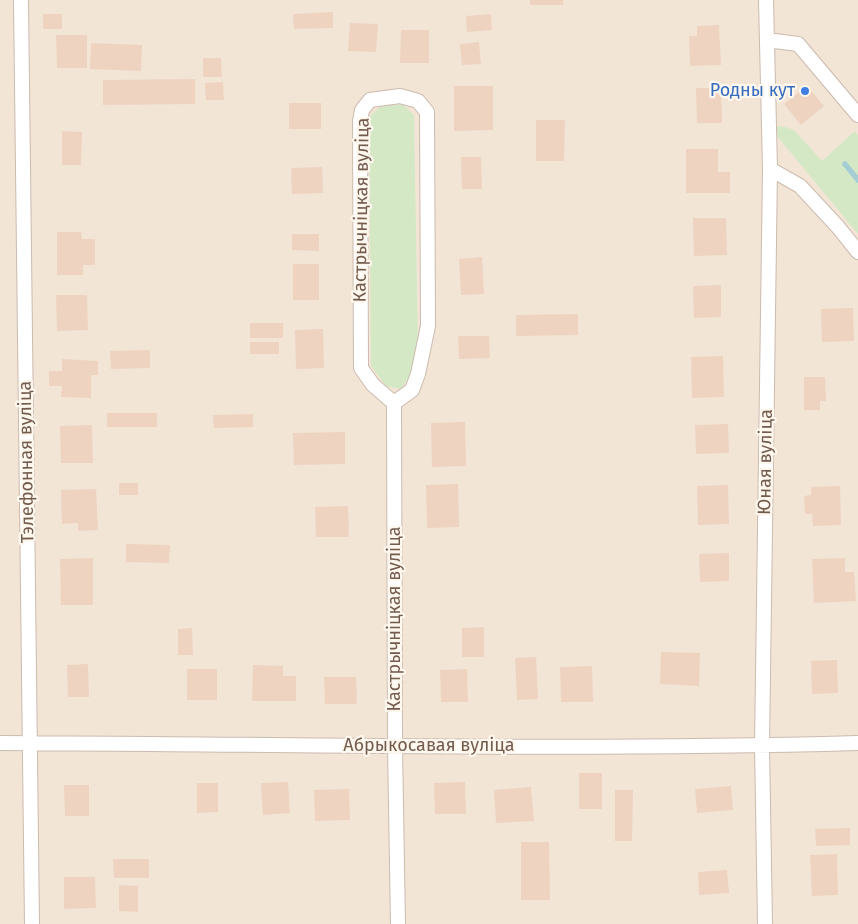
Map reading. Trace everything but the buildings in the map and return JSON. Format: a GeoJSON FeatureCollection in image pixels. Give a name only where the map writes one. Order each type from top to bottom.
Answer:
{"type":"FeatureCollection","features":[{"type":"Feature","properties":{"kind":"street","name":"Тэлефонная вуліца"},"geometry":{"type":"LineString","coordinates":[[21,0],[32,924]]}},
{"type":"Feature","properties":{"kind":"street","name":"Юная вуліца"},"geometry":{"type":"LineString","coordinates":[[766,0],[770,169],[762,746],[766,924]]}},
{"type":"Feature","properties":{"kind":"street"},"geometry":{"type":"LineString","coordinates":[[766,40],[798,44],[858,115]]}},
{"type":"Feature","properties":{"kind":"street","name":"Кастрычніцкая вуліца"},"geometry":{"type":"LineString","coordinates":[[394,403],[412,390],[418,374],[428,326],[426,112],[418,101],[400,96],[370,100],[362,110],[360,122],[361,368],[373,385],[394,403],[395,746],[398,924]]}},
{"type":"Feature","properties":{"kind":"street"},"geometry":{"type":"LineString","coordinates":[[770,169],[800,186],[858,252]]}},
{"type":"Feature","properties":{"kind":"street","name":"Абрыкосавая вуліца"},"geometry":{"type":"LineString","coordinates":[[0,743],[395,746],[762,746],[858,744]]}},
{"type":"Feature","properties":{"kind":"shaded area"},"geometry":{"type":"Polygon","coordinates":[[[0,0],[858,0],[858,924],[0,924],[0,0]]]}},
{"type":"Feature","properties":{"kind":"green space"},"geometry":{"type":"Polygon","coordinates":[[[402,104],[414,115],[418,347],[409,377],[401,389],[386,386],[371,366],[369,117],[380,107],[402,104]]]}},
{"type":"Feature","properties":{"kind":"green space"},"geometry":{"type":"Polygon","coordinates":[[[777,126],[794,130],[822,161],[855,131],[858,135],[858,234],[777,136],[777,126]]]}},
{"type":"Feature","properties":{"kind":"waterway"},"geometry":{"type":"LineString","coordinates":[[845,164],[858,180]]}},
{"type":"Feature","properties":{"kind":"place","name":"Родны кут"},"geometry":{"type":"Point","coordinates":[805,91]}}]}
